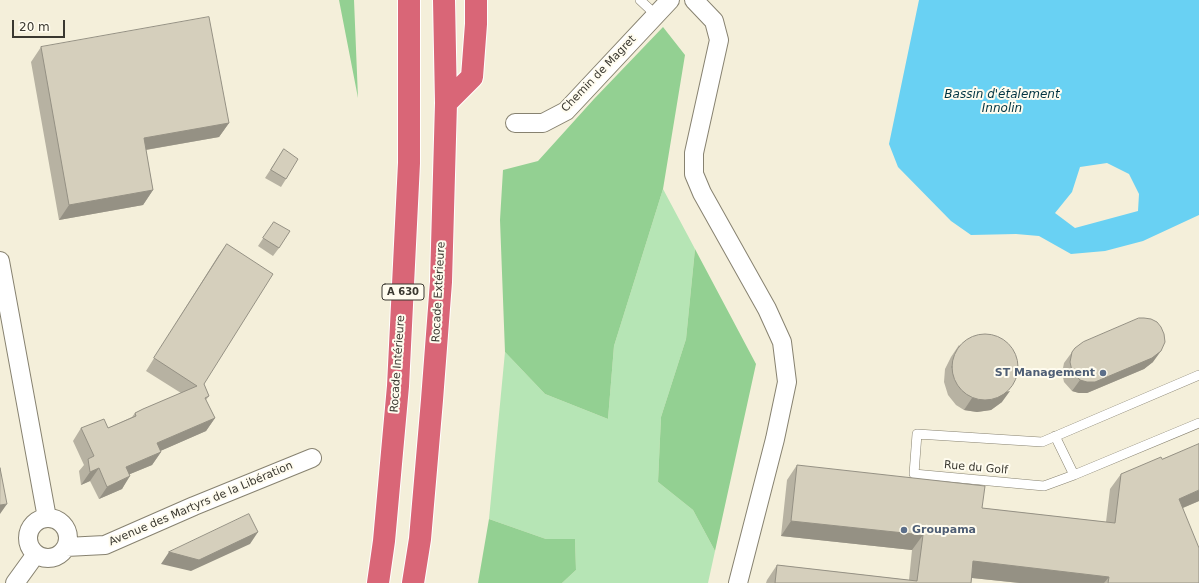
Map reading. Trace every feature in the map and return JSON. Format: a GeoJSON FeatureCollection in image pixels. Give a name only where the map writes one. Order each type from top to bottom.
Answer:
{"type":"FeatureCollection","features":[{"type":"Feature","properties":{"kind":"highway","name":"Rocade Intérieure"},"geometry":{"type":"LineString","coordinates":[[378,583],[384,540],[398,386],[409,163],[409,0]]}},
{"type":"Feature","properties":{"kind":"highway","name":"Rocade Extérieure"},"geometry":{"type":"LineString","coordinates":[[413,583],[420,539],[441,282],[446,103],[444,0]]}},
{"type":"Feature","properties":{"kind":"highway"},"geometry":{"type":"LineString","coordinates":[[446,103],[472,77],[476,24],[476,0]]}},
{"type":"Feature","properties":{"kind":"street","name":"Chemin de Magret"},"geometry":{"type":"LineString","coordinates":[[515,124],[543,123],[566,111],[670,0]]}},
{"type":"Feature","properties":{"kind":"street"},"geometry":{"type":"LineString","coordinates":[[694,0],[714,21],[719,40],[694,153],[694,174],[702,193],[767,309],[782,342],[787,382],[738,583]]}},
{"type":"Feature","properties":{"kind":"street"},"geometry":{"type":"LineString","coordinates":[[0,261],[47,518]]}},
{"type":"Feature","properties":{"kind":"street","name":"Avenue des Martyrs de la Libération"},"geometry":{"type":"LineString","coordinates":[[66,547],[105,545],[194,506],[312,458]]}},
{"type":"Feature","properties":{"kind":"street"},"geometry":{"type":"LineString","coordinates":[[47,518],[60,522],[67,534],[68,540],[66,547],[56,556],[49,558],[36,554],[31,549],[28,542],[30,529],[34,523],[47,518]]}},
{"type":"Feature","properties":{"kind":"street"},"geometry":{"type":"LineString","coordinates":[[15,583],[36,554]]}},
{"type":"Feature","properties":{"kind":"lane"},"geometry":{"type":"LineString","coordinates":[[640,0],[656,15]]}},
{"type":"Feature","properties":{"kind":"lane"},"geometry":{"type":"LineString","coordinates":[[1074,475],[1055,436],[1198,377]]}},
{"type":"Feature","properties":{"kind":"lane","name":"Rue du Golf"},"geometry":{"type":"LineString","coordinates":[[1055,436],[1042,442],[917,434],[914,474],[1044,486],[1074,475],[1199,422]]}},
{"type":"Feature","properties":{"kind":"green space"},"geometry":{"type":"Polygon","coordinates":[[[339,0],[354,0],[358,98],[339,0]]]}},
{"type":"Feature","properties":{"kind":"green space"},"geometry":{"type":"Polygon","coordinates":[[[663,27],[685,55],[663,189],[614,346],[608,419],[545,394],[505,352],[500,220],[503,170],[538,161],[594,99],[663,27]]]}},
{"type":"Feature","properties":{"kind":"green space"},"geometry":{"type":"Polygon","coordinates":[[[663,189],[695,249],[686,339],[661,417],[658,482],[693,510],[715,551],[708,583],[562,583],[576,570],[575,539],[546,539],[489,519],[505,352],[545,394],[608,419],[614,346],[663,189]]]}},
{"type":"Feature","properties":{"kind":"green space"},"geometry":{"type":"Polygon","coordinates":[[[695,249],[756,364],[715,551],[693,510],[658,482],[661,417],[686,339],[695,249]]]}},
{"type":"Feature","properties":{"kind":"green space"},"geometry":{"type":"Polygon","coordinates":[[[489,519],[546,539],[575,539],[576,570],[562,583],[478,583],[489,519]]]}},
{"type":"Feature","properties":{"kind":"water","name":"Bassin d'étalement Innolin"},"geometry":{"type":"Polygon","coordinates":[[[919,0],[1199,0],[1199,215],[1143,241],[1105,251],[1071,254],[1039,236],[1016,234],[971,235],[951,221],[898,167],[889,144],[919,0]],[[1107,163],[1080,167],[1072,192],[1055,213],[1075,228],[1138,211],[1139,194],[1129,174],[1107,163]]]}},
{"type":"Feature","properties":{"kind":"building"},"geometry":{"type":"Polygon","coordinates":[[[209,17],[229,123],[144,138],[153,190],[69,205],[41,47],[209,17]]]}},
{"type":"Feature","properties":{"kind":"building"},"geometry":{"type":"Polygon","coordinates":[[[284,149],[298,159],[286,179],[271,170],[284,149]]]}},
{"type":"Feature","properties":{"kind":"building"},"geometry":{"type":"Polygon","coordinates":[[[274,222],[290,231],[279,248],[263,238],[274,222]]]}},
{"type":"Feature","properties":{"kind":"building"},"geometry":{"type":"Polygon","coordinates":[[[227,244],[273,274],[204,384],[209,396],[205,398],[215,418],[157,443],[161,452],[126,467],[130,476],[107,487],[99,468],[90,472],[88,459],[94,456],[81,428],[104,419],[108,428],[136,416],[135,413],[143,409],[197,386],[154,358],[227,244]]]}},
{"type":"Feature","properties":{"kind":"building"},"geometry":{"type":"Polygon","coordinates":[[[1139,318],[1151,319],[1157,322],[1161,327],[1165,342],[1161,351],[1152,358],[1095,382],[1080,380],[1072,371],[1070,362],[1072,352],[1075,348],[1083,342],[1139,318]]]}},
{"type":"Feature","properties":{"kind":"building"},"geometry":{"type":"Polygon","coordinates":[[[978,334],[992,334],[1004,339],[1013,348],[1018,360],[1016,380],[1009,391],[992,400],[978,400],[966,395],[957,386],[952,374],[952,360],[957,348],[966,339],[978,334]]]}},
{"type":"Feature","properties":{"kind":"building"},"geometry":{"type":"Polygon","coordinates":[[[1199,444],[1199,490],[1179,499],[1199,548],[1199,583],[1108,583],[1109,577],[973,561],[971,583],[775,583],[777,565],[917,581],[923,535],[791,521],[797,465],[985,486],[982,508],[1115,523],[1121,474],[1161,457],[1162,459],[1199,444]]]}},
{"type":"Feature","properties":{"kind":"building"},"geometry":{"type":"Polygon","coordinates":[[[0,468],[7,504],[0,505],[0,468]]]}},
{"type":"Feature","properties":{"kind":"building"},"geometry":{"type":"Polygon","coordinates":[[[249,514],[258,532],[199,560],[169,552],[249,514]]]}},
{"type":"Feature","properties":{"kind":"place","name":"ST Management"},"geometry":{"type":"Point","coordinates":[1103,373]}},
{"type":"Feature","properties":{"kind":"place","name":"Groupama"},"geometry":{"type":"Point","coordinates":[904,530]}}]}
